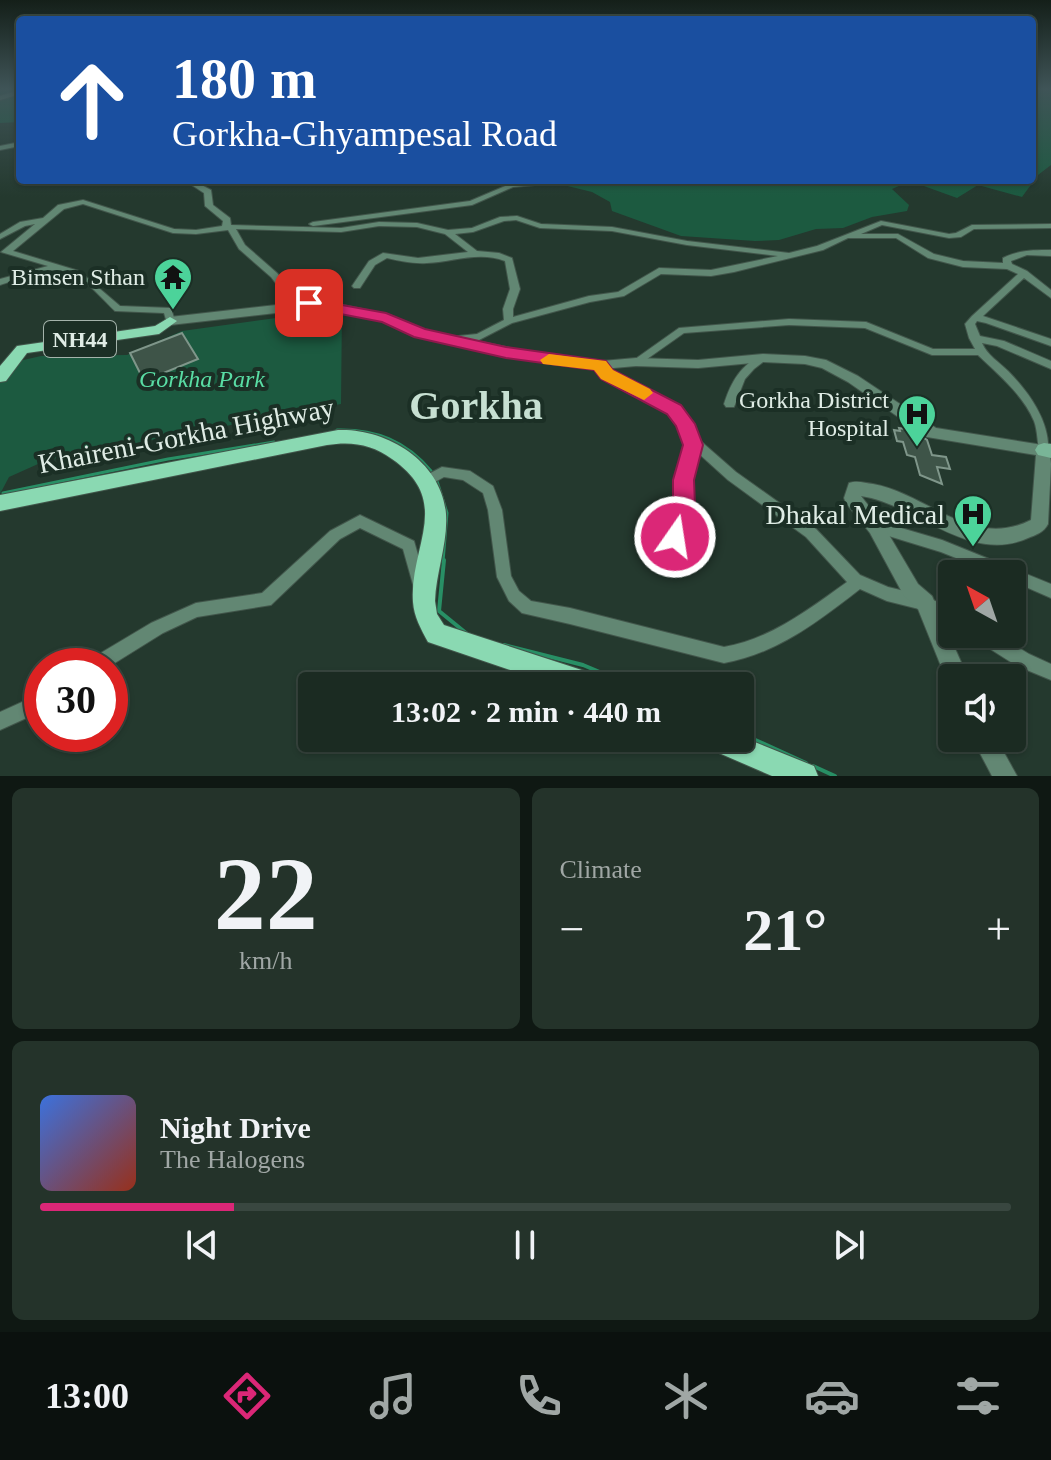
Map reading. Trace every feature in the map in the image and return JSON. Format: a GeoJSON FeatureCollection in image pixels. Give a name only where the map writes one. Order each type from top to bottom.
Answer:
{"type":"FeatureCollection","features":[{"type":"Feature","properties":{"kind":"main road","name":"NH44"},"geometry":{"type":"LineString","coordinates":[[0,377],[19,351],[26,348],[159,330],[170,321]]}},
{"type":"Feature","properties":{"kind":"main road","name":"Khaireni-Gorkha Highway"},"geometry":{"type":"LineString","coordinates":[[0,503],[192,463],[348,437],[378,442],[396,450],[426,482],[436,511],[436,529],[423,595],[426,623],[436,634],[551,672]]}},
{"type":"Feature","properties":{"kind":"main road"},"geometry":{"type":"LineString","coordinates":[[747,752],[804,776]]}},
{"type":"Feature","properties":{"kind":"street"},"geometry":{"type":"LineString","coordinates":[[194,184],[208,192],[209,206],[227,220],[226,226],[231,227]]}},
{"type":"Feature","properties":{"kind":"street"},"geometry":{"type":"LineString","coordinates":[[297,228],[389,212],[472,203],[512,185],[524,184]]}},
{"type":"Feature","properties":{"kind":"street"},"geometry":{"type":"LineString","coordinates":[[3,252],[61,207],[83,202],[173,231],[196,232],[231,227],[349,230],[379,224],[417,225],[448,232],[473,230],[503,219],[517,218],[540,226],[612,229],[687,243],[762,249],[790,255]]}},
{"type":"Feature","properties":{"kind":"street"},"geometry":{"type":"LineString","coordinates":[[0,237],[29,222],[45,220]]}},
{"type":"Feature","properties":{"kind":"street"},"geometry":{"type":"LineString","coordinates":[[453,339],[479,337],[509,321],[589,299],[621,294],[659,271],[711,273],[820,248],[881,223],[949,236],[972,227],[1051,226]]}},
{"type":"Feature","properties":{"kind":"street"},"geometry":{"type":"LineString","coordinates":[[231,227],[233,236],[260,265],[273,273],[292,297],[291,305]]}},
{"type":"Feature","properties":{"kind":"street"},"geometry":{"type":"LineString","coordinates":[[448,232],[475,254]]}},
{"type":"Feature","properties":{"kind":"street"},"geometry":{"type":"LineString","coordinates":[[847,236],[898,236],[931,256],[963,264],[1009,266],[1024,273],[1051,295]]}},
{"type":"Feature","properties":{"kind":"street"},"geometry":{"type":"LineString","coordinates":[[3,252],[66,266],[118,309],[168,310],[170,321]]}},
{"type":"Feature","properties":{"kind":"street"},"geometry":{"type":"LineString","coordinates":[[1009,266],[1006,260],[1013,255],[1051,253]]}},
{"type":"Feature","properties":{"kind":"street"},"geometry":{"type":"LineString","coordinates":[[357,286],[372,263],[386,255],[417,261],[475,254],[509,260],[515,289],[508,309],[509,321]]}},
{"type":"Feature","properties":{"kind":"street"},"geometry":{"type":"LineString","coordinates":[[0,282],[55,265]]}},
{"type":"Feature","properties":{"kind":"street"},"geometry":{"type":"LineString","coordinates":[[951,664],[925,603],[911,590],[874,526],[852,498],[855,488],[888,494],[930,517],[966,531],[1000,539],[1023,536],[1039,524],[1048,451],[1040,417],[981,352],[970,324],[1024,273]]}},
{"type":"Feature","properties":{"kind":"street","name":"NH44"},"geometry":{"type":"LineString","coordinates":[[170,321],[320,304],[377,315],[420,333],[506,353],[599,365],[636,362],[698,364],[790,357],[826,364],[932,433],[1048,451]]}},
{"type":"Feature","properties":{"kind":"street"},"geometry":{"type":"LineString","coordinates":[[975,318],[1051,343]]}},
{"type":"Feature","properties":{"kind":"street"},"geometry":{"type":"LineString","coordinates":[[636,362],[682,330],[789,322],[866,325],[932,352],[981,352]]}},
{"type":"Feature","properties":{"kind":"street"},"geometry":{"type":"LineString","coordinates":[[974,338],[1000,343],[1051,365]]}},
{"type":"Feature","properties":{"kind":"street"},"geometry":{"type":"LineString","coordinates":[[730,404],[734,386],[749,365],[763,358]]}},
{"type":"Feature","properties":{"kind":"street"},"geometry":{"type":"LineString","coordinates":[[599,365],[607,374],[674,409],[685,424],[691,440],[689,463],[683,480],[684,505],[675,537]]}},
{"type":"Feature","properties":{"kind":"street"},"geometry":{"type":"LineString","coordinates":[[691,440],[732,476],[811,533],[858,582],[938,610]]}},
{"type":"Feature","properties":{"kind":"street"},"geometry":{"type":"LineString","coordinates":[[426,482],[442,472],[466,475],[488,490],[495,510],[504,577],[514,596],[527,608],[724,655],[740,654],[792,627],[858,582]]}},
{"type":"Feature","properties":{"kind":"street"},"geometry":{"type":"LineString","coordinates":[[124,648],[196,610],[266,600],[335,535],[360,521],[409,545],[423,595]]}},
{"type":"Feature","properties":{"kind":"street"},"geometry":{"type":"LineString","coordinates":[[874,526],[951,548],[1051,591]]}},
{"type":"Feature","properties":{"kind":"street"},"geometry":{"type":"LineString","coordinates":[[1004,648],[1051,672]]}},
{"type":"Feature","properties":{"kind":"street"},"geometry":{"type":"LineString","coordinates":[[0,721],[24,710]]}},
{"type":"Feature","properties":{"kind":"street"},"geometry":{"type":"LineString","coordinates":[[991,752],[1005,776]]}},
{"type":"Feature","properties":{"kind":"green space"},"geometry":{"type":"Polygon","coordinates":[[[1036,124],[1051,124],[1051,165],[1036,178],[1036,124]]]}},
{"type":"Feature","properties":{"kind":"green space"},"geometry":{"type":"Polygon","coordinates":[[[559,184],[903,184],[892,189],[909,205],[907,211],[872,217],[843,228],[816,229],[779,240],[755,241],[681,236],[612,211],[610,202],[592,192],[559,184]]]}},
{"type":"Feature","properties":{"kind":"green space"},"geometry":{"type":"Polygon","coordinates":[[[918,184],[1031,184],[1022,197],[978,185],[957,198],[918,184]]]}},
{"type":"Feature","properties":{"kind":"green space","name":"Gorkha Park"},"geometry":{"type":"Polygon","coordinates":[[[342,309],[341,404],[47,460],[9,477],[0,494],[0,381],[19,361],[41,356],[127,355],[182,331],[342,309]]]}},
{"type":"Feature","properties":{"kind":"building"},"geometry":{"type":"Polygon","coordinates":[[[182,333],[198,359],[144,381],[130,353],[182,333]]]}},
{"type":"Feature","properties":{"kind":"building","name":"Gorkha District Hospital"},"geometry":{"type":"Polygon","coordinates":[[[899,428],[911,430],[927,440],[932,455],[946,457],[950,469],[937,467],[942,484],[920,475],[915,457],[907,455],[903,442],[897,441],[894,430],[900,431],[899,428]]]}},
{"type":"Feature","properties":{"kind":"waterway"},"geometry":{"type":"LineString","coordinates":[[337,430],[365,432],[389,439],[411,452],[431,471]]}},
{"type":"Feature","properties":{"kind":"waterway"},"geometry":{"type":"LineString","coordinates":[[3,493],[168,459],[274,442]]}},
{"type":"Feature","properties":{"kind":"waterway"},"geometry":{"type":"LineString","coordinates":[[436,478],[447,513],[443,562]]}},
{"type":"Feature","properties":{"kind":"waterway"},"geometry":{"type":"LineString","coordinates":[[444,560],[439,611],[466,633]]}},
{"type":"Feature","properties":{"kind":"waterway"},"geometry":{"type":"LineString","coordinates":[[504,645],[600,672]]}},
{"type":"Feature","properties":{"kind":"waterway"},"geometry":{"type":"LineString","coordinates":[[754,739],[806,763]]}},
{"type":"Feature","properties":{"kind":"waterway"},"geometry":{"type":"LineString","coordinates":[[813,766],[835,776]]}},
{"type":"Feature","properties":{"kind":"slow traffic"},"geometry":{"type":"LineString","coordinates":[[549,360],[599,365],[607,374],[644,393]]}},
{"type":"Feature","properties":{"kind":"place","name":"Bimsen Sthan"},"geometry":{"type":"Point","coordinates":[173,311]}},
{"type":"Feature","properties":{"kind":"place","name":"Gorkha District Hospital"},"geometry":{"type":"Point","coordinates":[917,448]}},
{"type":"Feature","properties":{"kind":"place","name":"Dhakal Medical"},"geometry":{"type":"Point","coordinates":[973,548]}},
{"type":"Feature","properties":{"kind":"district","name":"Gorkha"},"geometry":{"type":"Point","coordinates":[476,405]}},
{"type":"Feature","properties":{"kind":"route"},"geometry":{"type":"LineString","coordinates":[[309,303],[395,320],[420,333],[506,353],[599,365],[607,374],[637,392],[674,409],[685,424],[693,445],[683,480],[684,505],[675,537]]}}]}
